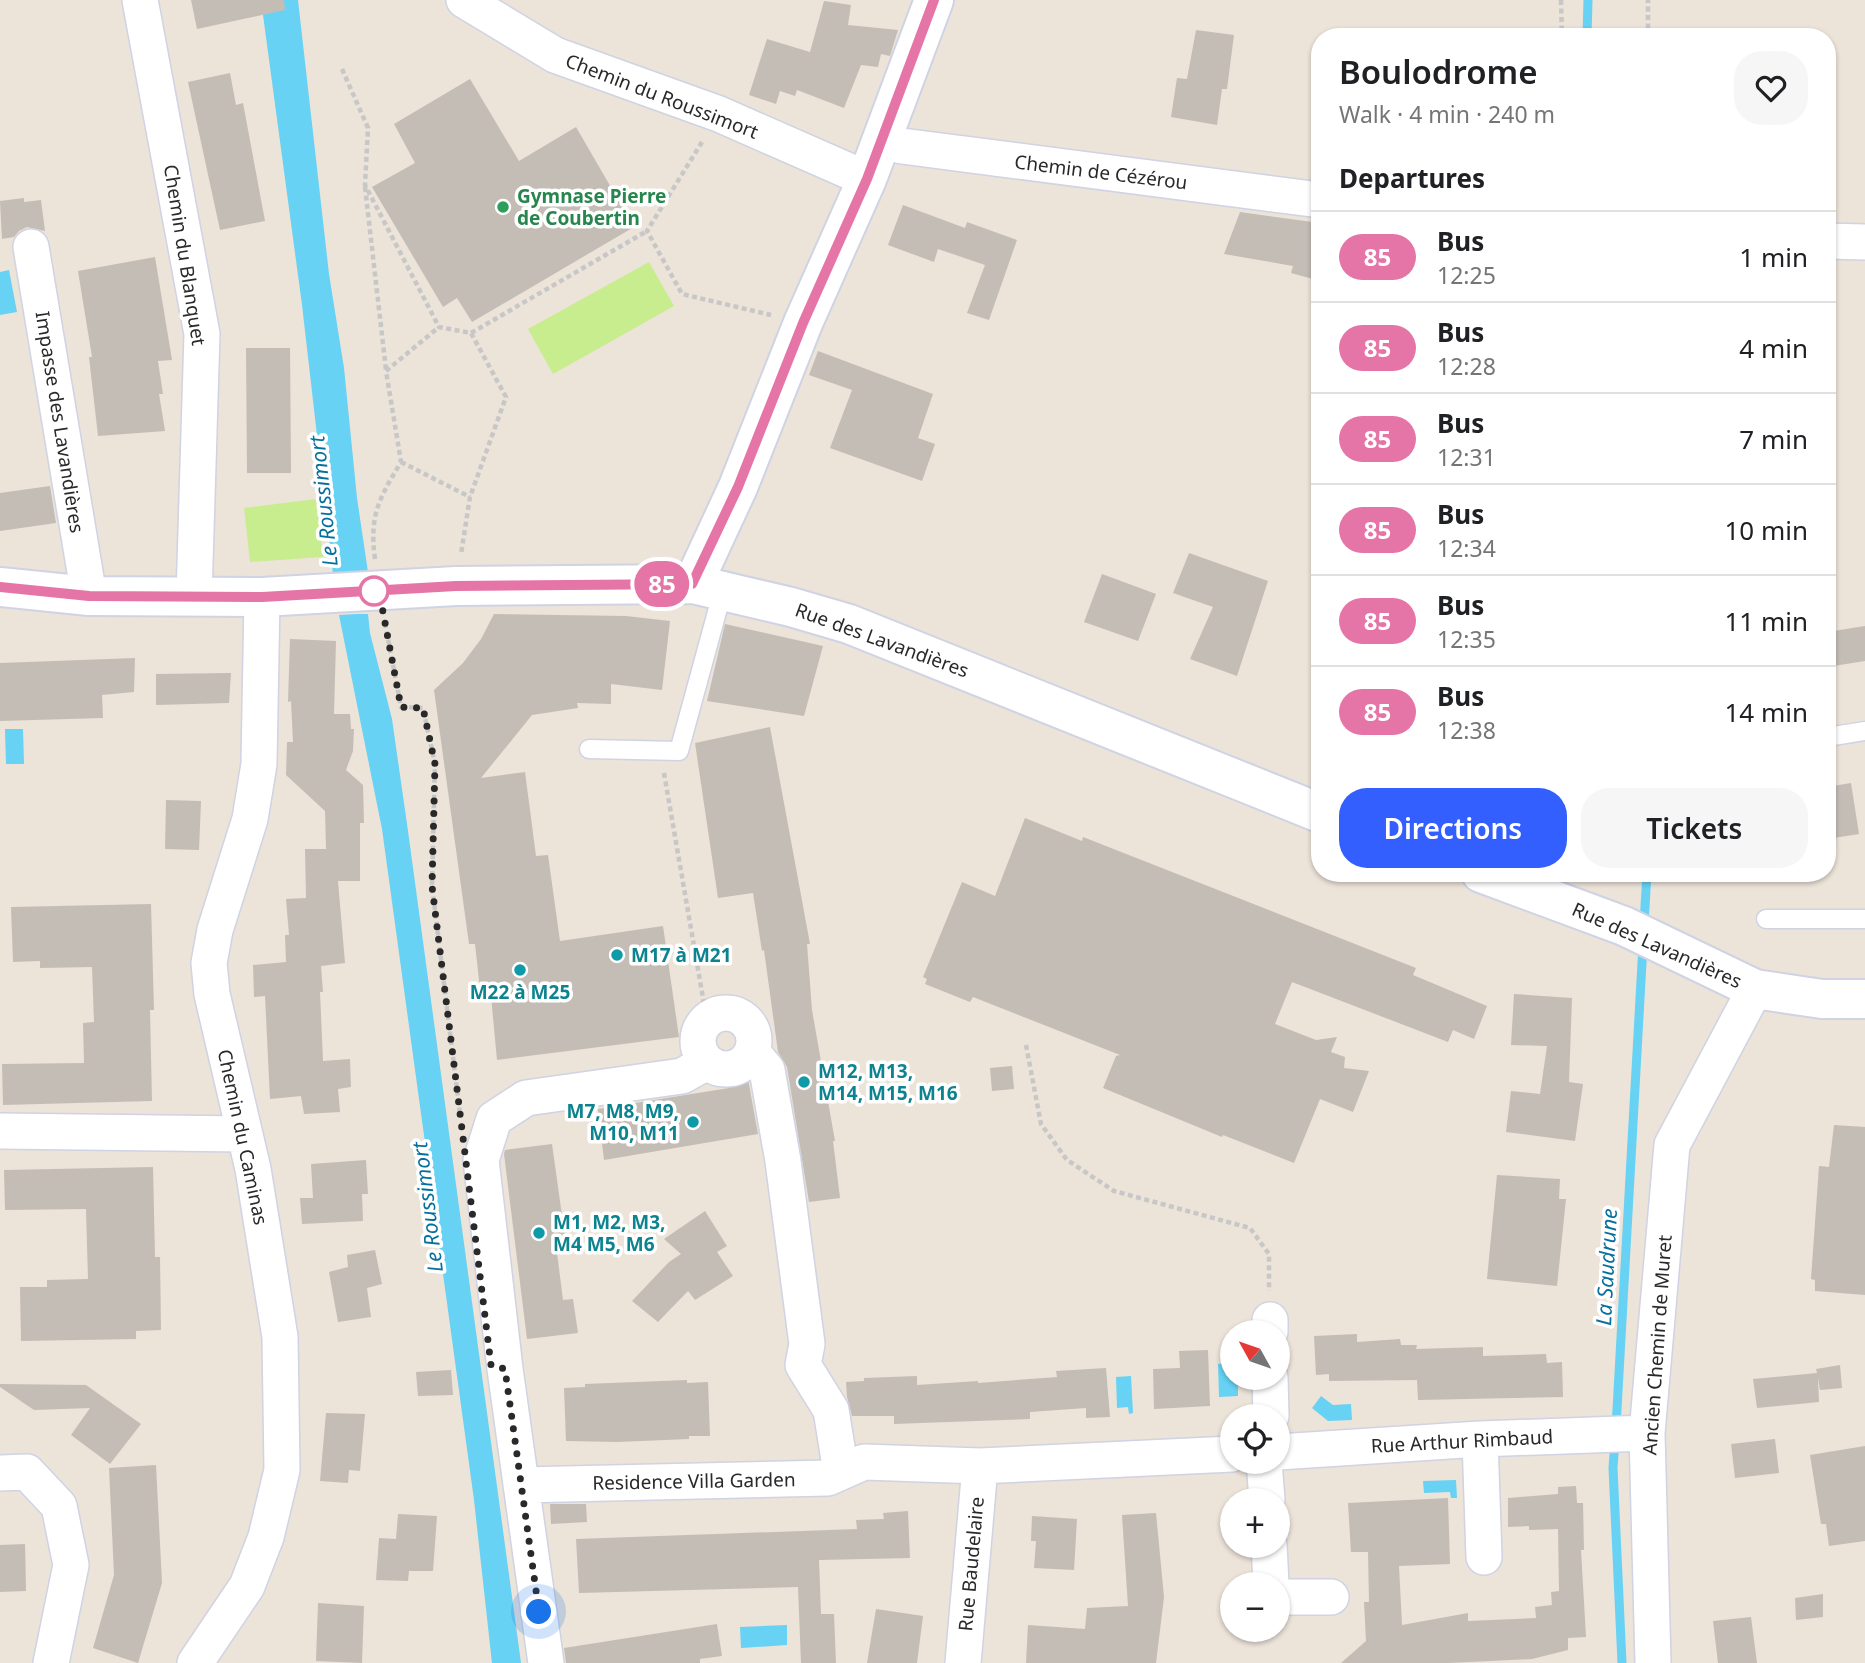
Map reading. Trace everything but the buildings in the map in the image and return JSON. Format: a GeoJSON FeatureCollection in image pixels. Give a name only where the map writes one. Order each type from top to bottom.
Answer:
{"type":"FeatureCollection","features":[{"type":"Feature","properties":{"kind":"street","name":"Chemin du Blanquet"},"geometry":{"type":"LineString","coordinates":[[140,0],[202,334],[194,596]]}},
{"type":"Feature","properties":{"kind":"street","name":"Chemin du Roussimort"},"geometry":{"type":"LineString","coordinates":[[464,0],[555,55],[719,114],[867,179]]}},
{"type":"Feature","properties":{"kind":"street"},"geometry":{"type":"LineString","coordinates":[[708,587],[738,487],[803,323],[883,141],[934,0]]}},
{"type":"Feature","properties":{"kind":"street","name":"Chemin de Cézérou"},"geometry":{"type":"LineString","coordinates":[[883,141],[902,146],[1311,199]]}},
{"type":"Feature","properties":{"kind":"street"},"geometry":{"type":"LineString","coordinates":[[1836,241],[1865,242]]}},
{"type":"Feature","properties":{"kind":"street","name":"Impasse des Lavandières"},"geometry":{"type":"LineString","coordinates":[[31,247],[89,596]]}},
{"type":"Feature","properties":{"kind":"street","name":"Rue des Lavandières"},"geometry":{"type":"LineString","coordinates":[[0,587],[89,596],[262,597],[456,586],[708,587],[849,624],[1311,809]]}},
{"type":"Feature","properties":{"kind":"street","name":"Chemin du Caminas"},"geometry":{"type":"LineString","coordinates":[[195,1663],[247,1586],[266,1536],[282,1470],[280,1337],[253,1169],[212,993],[209,963],[215,930],[250,819],[257,775],[261,708],[262,597]]}},
{"type":"Feature","properties":{"kind":"street","name":"Rue des Lavandières"},"geometry":{"type":"LineString","coordinates":[[1505,882],[1613,922],[1755,989],[1822,999],[1865,999]]}},
{"type":"Feature","properties":{"kind":"street","name":"Ancien Chemin de Muret"},"geometry":{"type":"LineString","coordinates":[[1653,1663],[1647,1433],[1672,1145],[1755,989]]}},
{"type":"Feature","properties":{"kind":"street"},"geometry":{"type":"LineString","coordinates":[[725,1013],[742,1019],[753,1034],[752,1052],[740,1065],[732,1068],[714,1066],[701,1055],[698,1037],[707,1021],[725,1013]]}},
{"type":"Feature","properties":{"kind":"street"},"geometry":{"type":"LineString","coordinates":[[752,1052],[767,1070],[783,1161],[807,1344],[803,1364],[831,1410],[853,1467],[980,1466],[1220,1455]]}},
{"type":"Feature","properties":{"kind":"street"},"geometry":{"type":"LineString","coordinates":[[546,1663],[481,1160],[494,1119],[526,1098],[682,1076],[707,1062]]}},
{"type":"Feature","properties":{"kind":"street"},"geometry":{"type":"LineString","coordinates":[[0,1131],[244,1134]]}},
{"type":"Feature","properties":{"kind":"street","name":"Rue Arthur Rimbaud"},"geometry":{"type":"LineString","coordinates":[[1290,1451],[1576,1434],[1647,1433]]}},
{"type":"Feature","properties":{"kind":"street"},"geometry":{"type":"LineString","coordinates":[[1480,1439],[1484,1557]]}},
{"type":"Feature","properties":{"kind":"street","name":"Rue Baudelaire"},"geometry":{"type":"LineString","coordinates":[[963,1663],[980,1466]]}},
{"type":"Feature","properties":{"kind":"street","name":"Residence Villa Garden"},"geometry":{"type":"LineString","coordinates":[[521,1485],[828,1478],[853,1467]]}},
{"type":"Feature","properties":{"kind":"street"},"geometry":{"type":"LineString","coordinates":[[0,1472],[27,1472],[60,1506],[71,1565],[50,1663]]}},
{"type":"Feature","properties":{"kind":"street"},"geometry":{"type":"LineString","coordinates":[[1290,1597],[1331,1597]]}},
{"type":"Feature","properties":{"kind":"lane"},"geometry":{"type":"LineString","coordinates":[[589,749],[679,751],[708,587]]}},
{"type":"Feature","properties":{"kind":"lane"},"geometry":{"type":"LineString","coordinates":[[1836,736],[1865,732]]}},
{"type":"Feature","properties":{"kind":"lane"},"geometry":{"type":"LineString","coordinates":[[1766,919],[1865,919]]}},
{"type":"Feature","properties":{"kind":"path"},"geometry":{"type":"LineString","coordinates":[[1561,0],[1562,28]]}},
{"type":"Feature","properties":{"kind":"path"},"geometry":{"type":"LineString","coordinates":[[1648,0],[1648,28]]}},
{"type":"Feature","properties":{"kind":"path"},"geometry":{"type":"LineString","coordinates":[[342,69],[368,128],[365,185],[386,370],[401,462],[379,500],[371,534],[401,707],[423,708],[435,764],[432,886],[461,1119]]}},
{"type":"Feature","properties":{"kind":"path"},"geometry":{"type":"LineString","coordinates":[[386,370],[439,327],[471,333],[648,231],[719,114]]}},
{"type":"Feature","properties":{"kind":"path"},"geometry":{"type":"LineString","coordinates":[[365,185],[439,327]]}},
{"type":"Feature","properties":{"kind":"path"},"geometry":{"type":"LineString","coordinates":[[648,231],[682,294],[773,316]]}},
{"type":"Feature","properties":{"kind":"path"},"geometry":{"type":"LineString","coordinates":[[460,560],[470,497],[506,397],[471,333]]}},
{"type":"Feature","properties":{"kind":"path"},"geometry":{"type":"LineString","coordinates":[[401,462],[470,497]]}},
{"type":"Feature","properties":{"kind":"path"},"geometry":{"type":"LineString","coordinates":[[660,751],[707,1021]]}},
{"type":"Feature","properties":{"kind":"path"},"geometry":{"type":"LineString","coordinates":[[1026,1045],[1041,1124],[1067,1160],[1114,1191],[1251,1228],[1269,1254],[1270,1320]]}},
{"type":"Feature","properties":{"kind":"green space"},"geometry":{"type":"Polygon","coordinates":[[[649,262],[674,306],[553,374],[528,329],[649,262]]]}},
{"type":"Feature","properties":{"kind":"green space"},"geometry":{"type":"Polygon","coordinates":[[[316,499],[323,557],[250,562],[244,508],[316,499]]]}},
{"type":"Feature","properties":{"kind":"water"},"geometry":{"type":"Polygon","coordinates":[[[261,0],[298,0],[329,274],[344,368],[357,498],[368,572],[333,574],[302,305],[261,0]]]}},
{"type":"Feature","properties":{"kind":"water"},"geometry":{"type":"Polygon","coordinates":[[[9,270],[17,312],[0,315],[0,272],[9,270]]]}},
{"type":"Feature","properties":{"kind":"water"},"geometry":{"type":"Polygon","coordinates":[[[368,614],[370,633],[392,719],[521,1663],[492,1663],[474,1500],[382,829],[339,615],[368,614]]]}},
{"type":"Feature","properties":{"kind":"water"},"geometry":{"type":"Polygon","coordinates":[[[5,729],[23,729],[24,764],[6,764],[5,729]]]}},
{"type":"Feature","properties":{"kind":"water"},"geometry":{"type":"Polygon","coordinates":[[[1218,1364],[1220,1390],[1238,1390],[1238,1396],[1219,1397],[1218,1364]]]}},
{"type":"Feature","properties":{"kind":"water"},"geometry":{"type":"Polygon","coordinates":[[[1131,1376],[1133,1413],[1129,1414],[1128,1407],[1117,1408],[1116,1377],[1131,1376]]]}},
{"type":"Feature","properties":{"kind":"water"},"geometry":{"type":"Polygon","coordinates":[[[1321,1396],[1333,1405],[1351,1404],[1352,1420],[1328,1421],[1312,1408],[1321,1396]]]}},
{"type":"Feature","properties":{"kind":"water"},"geometry":{"type":"Polygon","coordinates":[[[1456,1480],[1457,1498],[1451,1498],[1450,1492],[1424,1493],[1423,1481],[1456,1480]]]}},
{"type":"Feature","properties":{"kind":"water"},"geometry":{"type":"Polygon","coordinates":[[[787,1625],[787,1645],[741,1648],[740,1627],[787,1625]]]}},
{"type":"Feature","properties":{"kind":"waterway","name":"La Saudrune"},"geometry":{"type":"LineString","coordinates":[[1587,28],[1588,0]]}},
{"type":"Feature","properties":{"kind":"waterway","name":"La Saudrune"},"geometry":{"type":"LineString","coordinates":[[1644,924],[1646,882]]}},
{"type":"Feature","properties":{"kind":"waterway","name":"La Saudrune"},"geometry":{"type":"LineString","coordinates":[[1616,1427],[1643,945]]}},
{"type":"Feature","properties":{"kind":"waterway","name":"La Saudrune"},"geometry":{"type":"LineString","coordinates":[[1615,1441],[1613,1468],[1622,1663]]}},
{"type":"Feature","properties":{"kind":"bus line","name":"85"},"geometry":{"type":"LineString","coordinates":[[0,587],[89,596],[262,597],[456,586],[692,584],[738,487],[803,323],[883,141],[934,0]]}},
{"type":"Feature","properties":{"kind":"place","name":"Gymnase Pierre de Coubertin"},"geometry":{"type":"Point","coordinates":[503,207]}},
{"type":"Feature","properties":{"kind":"place","name":"M17 à M21"},"geometry":{"type":"Point","coordinates":[617,955]}},
{"type":"Feature","properties":{"kind":"place","name":"M22 à M25"},"geometry":{"type":"Point","coordinates":[520,970]}},
{"type":"Feature","properties":{"kind":"place","name":"M12, M13, M14, M15, M16"},"geometry":{"type":"Point","coordinates":[804,1082]}},
{"type":"Feature","properties":{"kind":"place","name":"M7, M8, M9, M10, M11"},"geometry":{"type":"Point","coordinates":[693,1122]}},
{"type":"Feature","properties":{"kind":"place","name":"M1, M2, M3, M4 M5, M6"},"geometry":{"type":"Point","coordinates":[539,1233]}},
{"type":"Feature","properties":{"kind":"route"},"geometry":{"type":"LineString","coordinates":[[374,591],[379,591],[401,707],[423,708],[435,764],[432,886],[491,1365],[505,1369],[539,1612]]}},
{"type":"Feature","properties":{"kind":"water label","name":"Le Roussimort"},"geometry":{"type":"Point","coordinates":[324,501]}},
{"type":"Feature","properties":{"kind":"water label","name":"Le Roussimort"},"geometry":{"type":"Point","coordinates":[428,1207]}}]}
